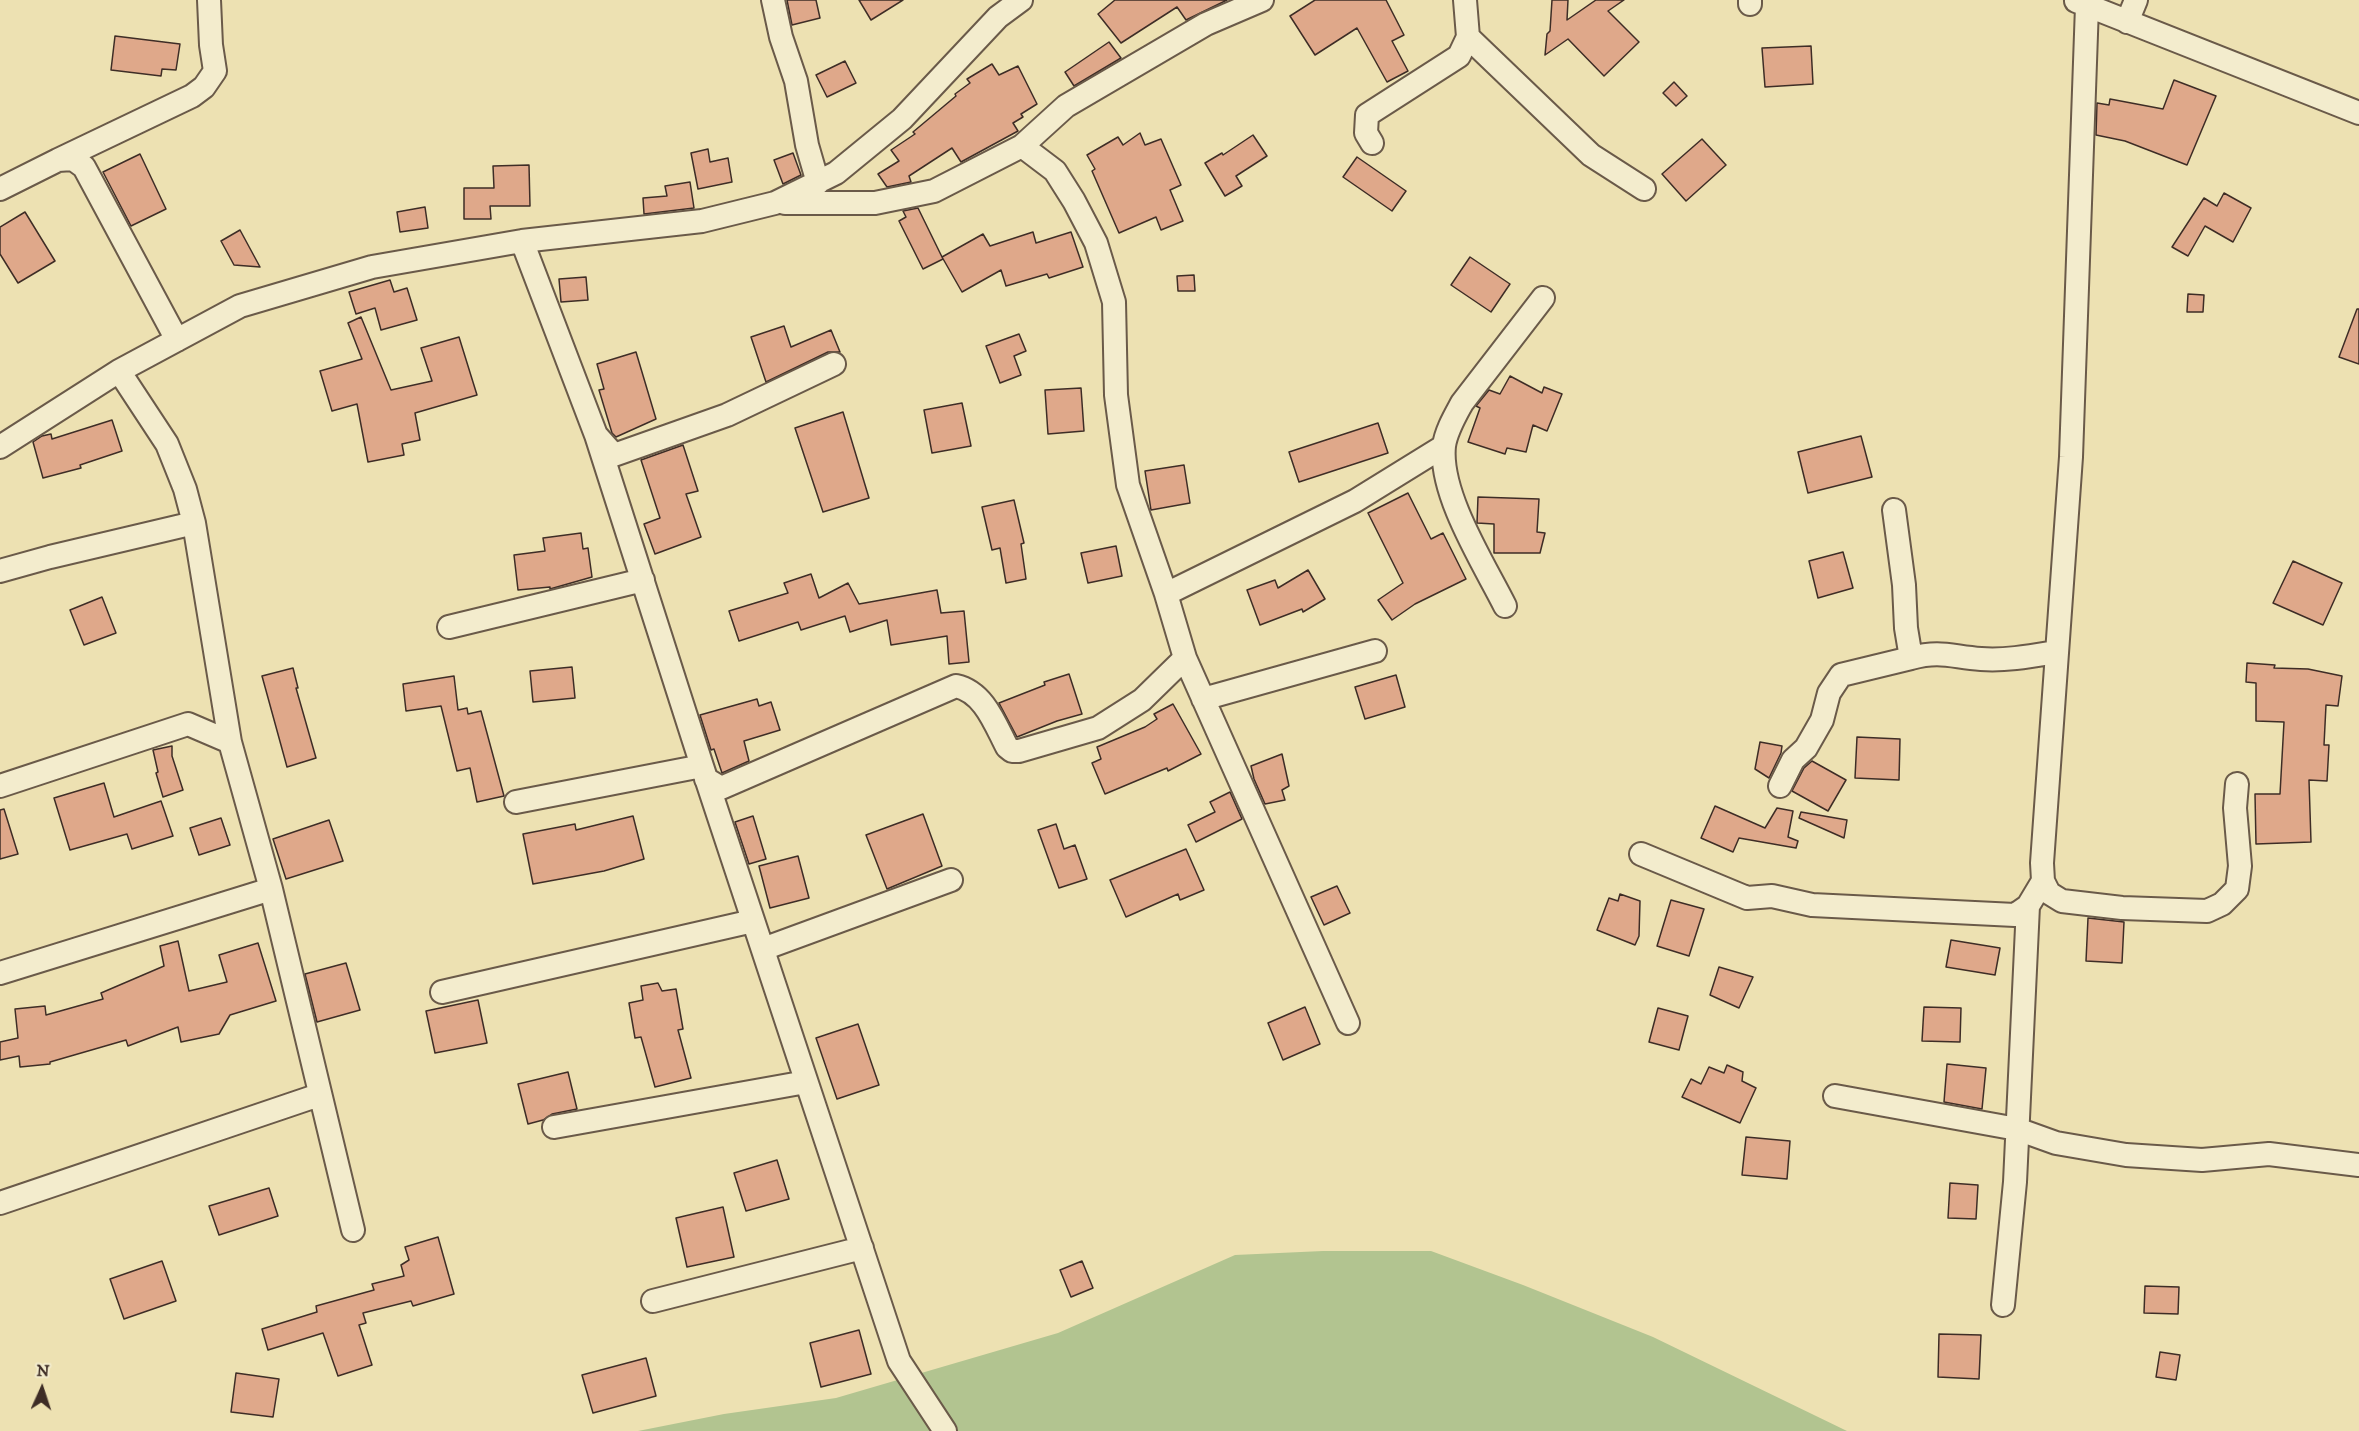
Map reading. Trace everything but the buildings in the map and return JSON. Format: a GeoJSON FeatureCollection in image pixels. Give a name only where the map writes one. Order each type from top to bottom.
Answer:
{"type":"FeatureCollection","features":[{"type":"Feature","properties":{"kind":"street"},"geometry":{"type":"LineString","coordinates":[[0,189],[192,96],[204,87],[215,71],[209,0]]}},
{"type":"Feature","properties":{"kind":"street"},"geometry":{"type":"LineString","coordinates":[[773,0],[781,37],[796,81],[807,145],[818,183]]}},
{"type":"Feature","properties":{"kind":"street"},"geometry":{"type":"LineString","coordinates":[[0,447],[119,371],[240,306],[372,267],[522,242],[702,221],[775,203],[836,173],[902,119],[998,17],[1021,0]]}},
{"type":"Feature","properties":{"kind":"street"},"geometry":{"type":"LineString","coordinates":[[775,203],[875,203],[934,191],[1022,146],[1066,106],[1123,72],[1206,24],[1262,0]]}},
{"type":"Feature","properties":{"kind":"street"},"geometry":{"type":"LineString","coordinates":[[1372,143],[1366,133],[1367,115],[1459,56],[1468,37],[1465,0]]}},
{"type":"Feature","properties":{"kind":"street"},"geometry":{"type":"LineString","coordinates":[[2127,22],[2136,0]]}},
{"type":"Feature","properties":{"kind":"street"},"geometry":{"type":"LineString","coordinates":[[2237,784],[2235,808],[2240,866],[2237,889],[2222,904],[2207,911],[2122,908],[2062,901],[2049,893],[2043,881],[2042,863],[2071,457],[2081,3],[2359,113]]}},
{"type":"Feature","properties":{"kind":"street"},"geometry":{"type":"LineString","coordinates":[[1468,37],[1591,155],[1644,189]]}},
{"type":"Feature","properties":{"kind":"street"},"geometry":{"type":"LineString","coordinates":[[1022,146],[1055,171],[1096,243],[1114,302],[1116,395],[1128,485],[1166,594],[1185,658],[1348,1023]]}},
{"type":"Feature","properties":{"kind":"street"},"geometry":{"type":"LineString","coordinates":[[58,160],[73,159],[84,167],[177,340]]}},
{"type":"Feature","properties":{"kind":"street"},"geometry":{"type":"LineString","coordinates":[[522,242],[596,435],[704,773],[899,1361],[945,1431]]}},
{"type":"Feature","properties":{"kind":"street"},"geometry":{"type":"LineString","coordinates":[[1505,606],[1460,517],[1446,476],[1444,446],[1462,403],[1544,298]]}},
{"type":"Feature","properties":{"kind":"street"},"geometry":{"type":"LineString","coordinates":[[596,435],[614,455],[727,415],[834,364]]}},
{"type":"Feature","properties":{"kind":"street"},"geometry":{"type":"LineString","coordinates":[[119,371],[167,444],[194,523],[230,742],[271,889],[353,1230]]}},
{"type":"Feature","properties":{"kind":"street"},"geometry":{"type":"LineString","coordinates":[[1166,594],[1355,501],[1444,446]]}},
{"type":"Feature","properties":{"kind":"street"},"geometry":{"type":"LineString","coordinates":[[1894,510],[1911,658]]}},
{"type":"Feature","properties":{"kind":"street"},"geometry":{"type":"LineString","coordinates":[[0,571],[194,523]]}},
{"type":"Feature","properties":{"kind":"street"},"geometry":{"type":"LineString","coordinates":[[449,627],[643,580]]}},
{"type":"Feature","properties":{"kind":"street"},"geometry":{"type":"LineString","coordinates":[[1203,699],[1375,651]]}},
{"type":"Feature","properties":{"kind":"street"},"geometry":{"type":"LineString","coordinates":[[1780,786],[1793,760],[1806,748],[1822,720],[1829,693],[1841,675],[1932,652],[1983,659],[2056,652]]}},
{"type":"Feature","properties":{"kind":"street"},"geometry":{"type":"LineString","coordinates":[[704,773],[721,788],[956,686],[973,692],[986,707],[1007,747],[1012,751],[1019,751],[1098,728],[1142,700],[1185,658]]}},
{"type":"Feature","properties":{"kind":"street"},"geometry":{"type":"LineString","coordinates":[[0,786],[188,724],[230,742]]}},
{"type":"Feature","properties":{"kind":"street"},"geometry":{"type":"LineString","coordinates":[[516,802],[704,773]]}},
{"type":"Feature","properties":{"kind":"street"},"geometry":{"type":"LineString","coordinates":[[1641,854],[1747,898],[1772,896],[1812,905],[2015,915],[2028,906],[2043,881]]}},
{"type":"Feature","properties":{"kind":"street"},"geometry":{"type":"LineString","coordinates":[[763,949],[951,879]]}},
{"type":"Feature","properties":{"kind":"street"},"geometry":{"type":"LineString","coordinates":[[0,974],[271,889]]}},
{"type":"Feature","properties":{"kind":"street"},"geometry":{"type":"LineString","coordinates":[[2003,1305],[2015,1182],[2028,906]]}},
{"type":"Feature","properties":{"kind":"street"},"geometry":{"type":"LineString","coordinates":[[442,992],[753,921]]}},
{"type":"Feature","properties":{"kind":"street"},"geometry":{"type":"LineString","coordinates":[[554,1127],[806,1082]]}},
{"type":"Feature","properties":{"kind":"street"},"geometry":{"type":"LineString","coordinates":[[0,1203],[319,1095]]}},
{"type":"Feature","properties":{"kind":"street"},"geometry":{"type":"LineString","coordinates":[[1835,1096],[2017,1129],[2056,1143],[2126,1155],[2202,1160],[2269,1154],[2359,1165]]}},
{"type":"Feature","properties":{"kind":"street"},"geometry":{"type":"LineString","coordinates":[[653,1301],[862,1248]]}},
{"type":"Feature","properties":{"kind":"green space"},"geometry":{"type":"Polygon","coordinates":[[[1323,1251],[1431,1251],[1653,1337],[1847,1431],[638,1431],[724,1414],[836,1398],[1058,1333],[1235,1255],[1323,1251]]]}}]}
